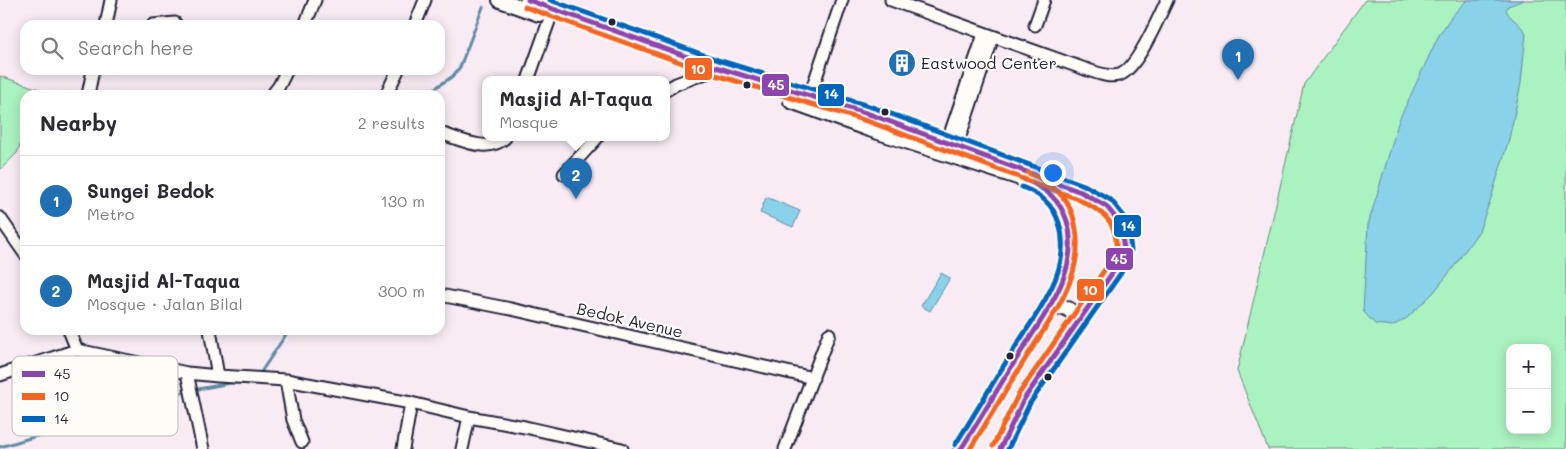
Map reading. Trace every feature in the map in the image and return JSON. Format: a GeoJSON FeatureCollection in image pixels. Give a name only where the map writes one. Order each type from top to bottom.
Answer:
{"type":"FeatureCollection","features":[{"type":"Feature","properties":{"kind":"main road"},"geometry":{"type":"LineString","coordinates":[[500,0],[514,2],[552,14],[713,71],[808,101],[847,122],[950,150],[1081,192],[1106,206],[1120,223],[1124,249],[1120,260],[1115,270],[1024,400],[1000,449]]}},
{"type":"Feature","properties":{"kind":"main road"},"geometry":{"type":"LineString","coordinates":[[528,0],[552,14]]}},
{"type":"Feature","properties":{"kind":"main road"},"geometry":{"type":"LineString","coordinates":[[950,150],[1038,184],[1056,200],[1066,217],[1072,248],[1068,265],[1054,301],[961,449]]}},
{"type":"Feature","properties":{"kind":"main road"},"geometry":{"type":"LineString","coordinates":[[1048,310],[1059,307],[1067,308],[1078,321]]}},
{"type":"Feature","properties":{"kind":"street"},"geometry":{"type":"LineString","coordinates":[[107,20],[111,0]]}},
{"type":"Feature","properties":{"kind":"street"},"geometry":{"type":"LineString","coordinates":[[307,20],[314,0]]}},
{"type":"Feature","properties":{"kind":"street"},"geometry":{"type":"LineString","coordinates":[[417,20],[425,0]]}},
{"type":"Feature","properties":{"kind":"street"},"geometry":{"type":"LineString","coordinates":[[808,101],[842,0]]}},
{"type":"Feature","properties":{"kind":"street"},"geometry":{"type":"LineString","coordinates":[[891,0],[1109,76],[1121,75],[1133,66],[1167,0]]}},
{"type":"Feature","properties":{"kind":"street"},"geometry":{"type":"LineString","coordinates":[[1036,25],[1044,0]]}},
{"type":"Feature","properties":{"kind":"street"},"geometry":{"type":"LineString","coordinates":[[529,76],[552,14]]}},
{"type":"Feature","properties":{"kind":"street"},"geometry":{"type":"LineString","coordinates":[[950,150],[988,35]]}},
{"type":"Feature","properties":{"kind":"street"},"geometry":{"type":"LineString","coordinates":[[670,88],[713,71]]}},
{"type":"Feature","properties":{"kind":"street"},"geometry":{"type":"LineString","coordinates":[[89,90],[92,75]]}},
{"type":"Feature","properties":{"kind":"street"},"geometry":{"type":"LineString","coordinates":[[276,90],[285,75]]}},
{"type":"Feature","properties":{"kind":"street"},"geometry":{"type":"LineString","coordinates":[[388,90],[396,75]]}},
{"type":"Feature","properties":{"kind":"street"},"geometry":{"type":"LineString","coordinates":[[445,134],[480,145],[489,146],[501,141]]}},
{"type":"Feature","properties":{"kind":"street"},"geometry":{"type":"LineString","coordinates":[[564,174],[594,141]]}},
{"type":"Feature","properties":{"kind":"street"},"geometry":{"type":"LineString","coordinates":[[0,218],[20,247]]}},
{"type":"Feature","properties":{"kind":"street","name":"Bedok Avenue"},"geometry":{"type":"LineString","coordinates":[[445,296],[511,309],[813,378]]}},
{"type":"Feature","properties":{"kind":"street"},"geometry":{"type":"LineString","coordinates":[[785,449],[829,334]]}},
{"type":"Feature","properties":{"kind":"street"},"geometry":{"type":"LineString","coordinates":[[71,335],[77,350]]}},
{"type":"Feature","properties":{"kind":"street"},"geometry":{"type":"LineString","coordinates":[[211,335],[218,376]]}},
{"type":"Feature","properties":{"kind":"street"},"geometry":{"type":"LineString","coordinates":[[59,356],[77,350],[106,356]]}},
{"type":"Feature","properties":{"kind":"street"},"geometry":{"type":"LineString","coordinates":[[0,375],[12,371]]}},
{"type":"Feature","properties":{"kind":"street"},"geometry":{"type":"LineString","coordinates":[[178,371],[218,376],[286,380],[411,403],[622,449]]}},
{"type":"Feature","properties":{"kind":"street"},"geometry":{"type":"LineString","coordinates":[[187,373],[204,449]]}},
{"type":"Feature","properties":{"kind":"street"},"geometry":{"type":"LineString","coordinates":[[286,380],[293,420],[302,442]]}},
{"type":"Feature","properties":{"kind":"street"},"geometry":{"type":"LineString","coordinates":[[403,449],[411,403]]}},
{"type":"Feature","properties":{"kind":"street"},"geometry":{"type":"LineString","coordinates":[[462,449],[469,417]]}},
{"type":"Feature","properties":{"kind":"green space"},"geometry":{"type":"Polygon","coordinates":[[[1365,0],[1566,0],[1566,449],[1268,449],[1237,371],[1304,84],[1365,0]]]}},
{"type":"Feature","properties":{"kind":"green space"},"geometry":{"type":"Polygon","coordinates":[[[0,76],[39,89],[20,90],[20,145],[17,153],[0,170],[0,76]]]}},
{"type":"Feature","properties":{"kind":"green space"},"geometry":{"type":"Polygon","coordinates":[[[79,353],[95,356],[70,356],[79,353]]]}},
{"type":"Feature","properties":{"kind":"water"},"geometry":{"type":"Polygon","coordinates":[[[1467,0],[1524,0],[1508,6],[1506,10],[1526,33],[1521,83],[1509,139],[1479,231],[1453,268],[1433,293],[1407,318],[1393,326],[1375,324],[1363,311],[1368,225],[1399,120],[1438,37],[1451,17],[1467,0]]]}},
{"type":"Feature","properties":{"kind":"water"},"geometry":{"type":"Polygon","coordinates":[[[766,197],[800,211],[793,227],[760,213],[766,197]]]}},
{"type":"Feature","properties":{"kind":"water"},"geometry":{"type":"Polygon","coordinates":[[[941,273],[950,278],[930,311],[921,306],[941,273]]]}},
{"type":"Feature","properties":{"kind":"waterway"},"geometry":{"type":"LineString","coordinates":[[432,90],[453,76],[460,67],[483,7]]}},
{"type":"Feature","properties":{"kind":"waterway"},"geometry":{"type":"LineString","coordinates":[[259,375],[286,335]]}},
{"type":"Feature","properties":{"kind":"waterway"},"geometry":{"type":"LineString","coordinates":[[193,390],[241,383]]}},
{"type":"Feature","properties":{"kind":"waterway"},"geometry":{"type":"LineString","coordinates":[[178,394],[187,391]]}},
{"type":"Feature","properties":{"kind":"waterway"},"geometry":{"type":"LineString","coordinates":[[0,447],[37,436]]}},
{"type":"Feature","properties":{"kind":"transit line","name":"45"},"geometry":{"type":"LineString","coordinates":[[528,0],[719,68],[872,115],[1081,192],[1106,206],[1120,223],[1124,249],[1115,269],[1024,399],[1000,449]]}},
{"type":"Feature","properties":{"kind":"transit line","name":"14"},"geometry":{"type":"LineString","coordinates":[[550,0],[721,61],[875,108],[1084,185],[1111,200],[1127,220],[1131,250],[1121,273],[1030,403],[1008,449]]}},
{"type":"Feature","properties":{"kind":"transit line","name":"10"},"geometry":{"type":"LineString","coordinates":[[525,7],[716,75],[870,122],[1078,199],[1105,216],[1110,222],[1116,237],[1116,248],[1113,256],[1018,395],[993,446]]}},
{"type":"Feature","properties":{"kind":"transit line","name":"10"},"geometry":{"type":"LineString","coordinates":[[970,449],[1057,308],[1073,273],[1077,255],[1077,236],[1073,216],[1066,201],[1049,184],[1028,173]]}},
{"type":"Feature","properties":{"kind":"transit line","name":"45"},"geometry":{"type":"LineString","coordinates":[[961,449],[1049,308],[1065,275],[1070,239],[1064,213],[1051,195],[1039,186],[1025,180]]}},
{"type":"Feature","properties":{"kind":"transit line","name":"14"},"geometry":{"type":"LineString","coordinates":[[955,445],[1042,306],[1057,274],[1062,240],[1059,223],[1053,210],[1045,200],[1022,187]]}},
{"type":"Feature","properties":{"kind":"place","name":"Eastwood Center"},"geometry":{"type":"Point","coordinates":[902,63]}},
{"type":"Feature","properties":{"kind":"place","name":"Sungei Bedok"},"geometry":{"type":"Point","coordinates":[1238,80]}},
{"type":"Feature","properties":{"kind":"place","name":"Masjid Al-Taqua"},"geometry":{"type":"Point","coordinates":[576,199]}}]}
